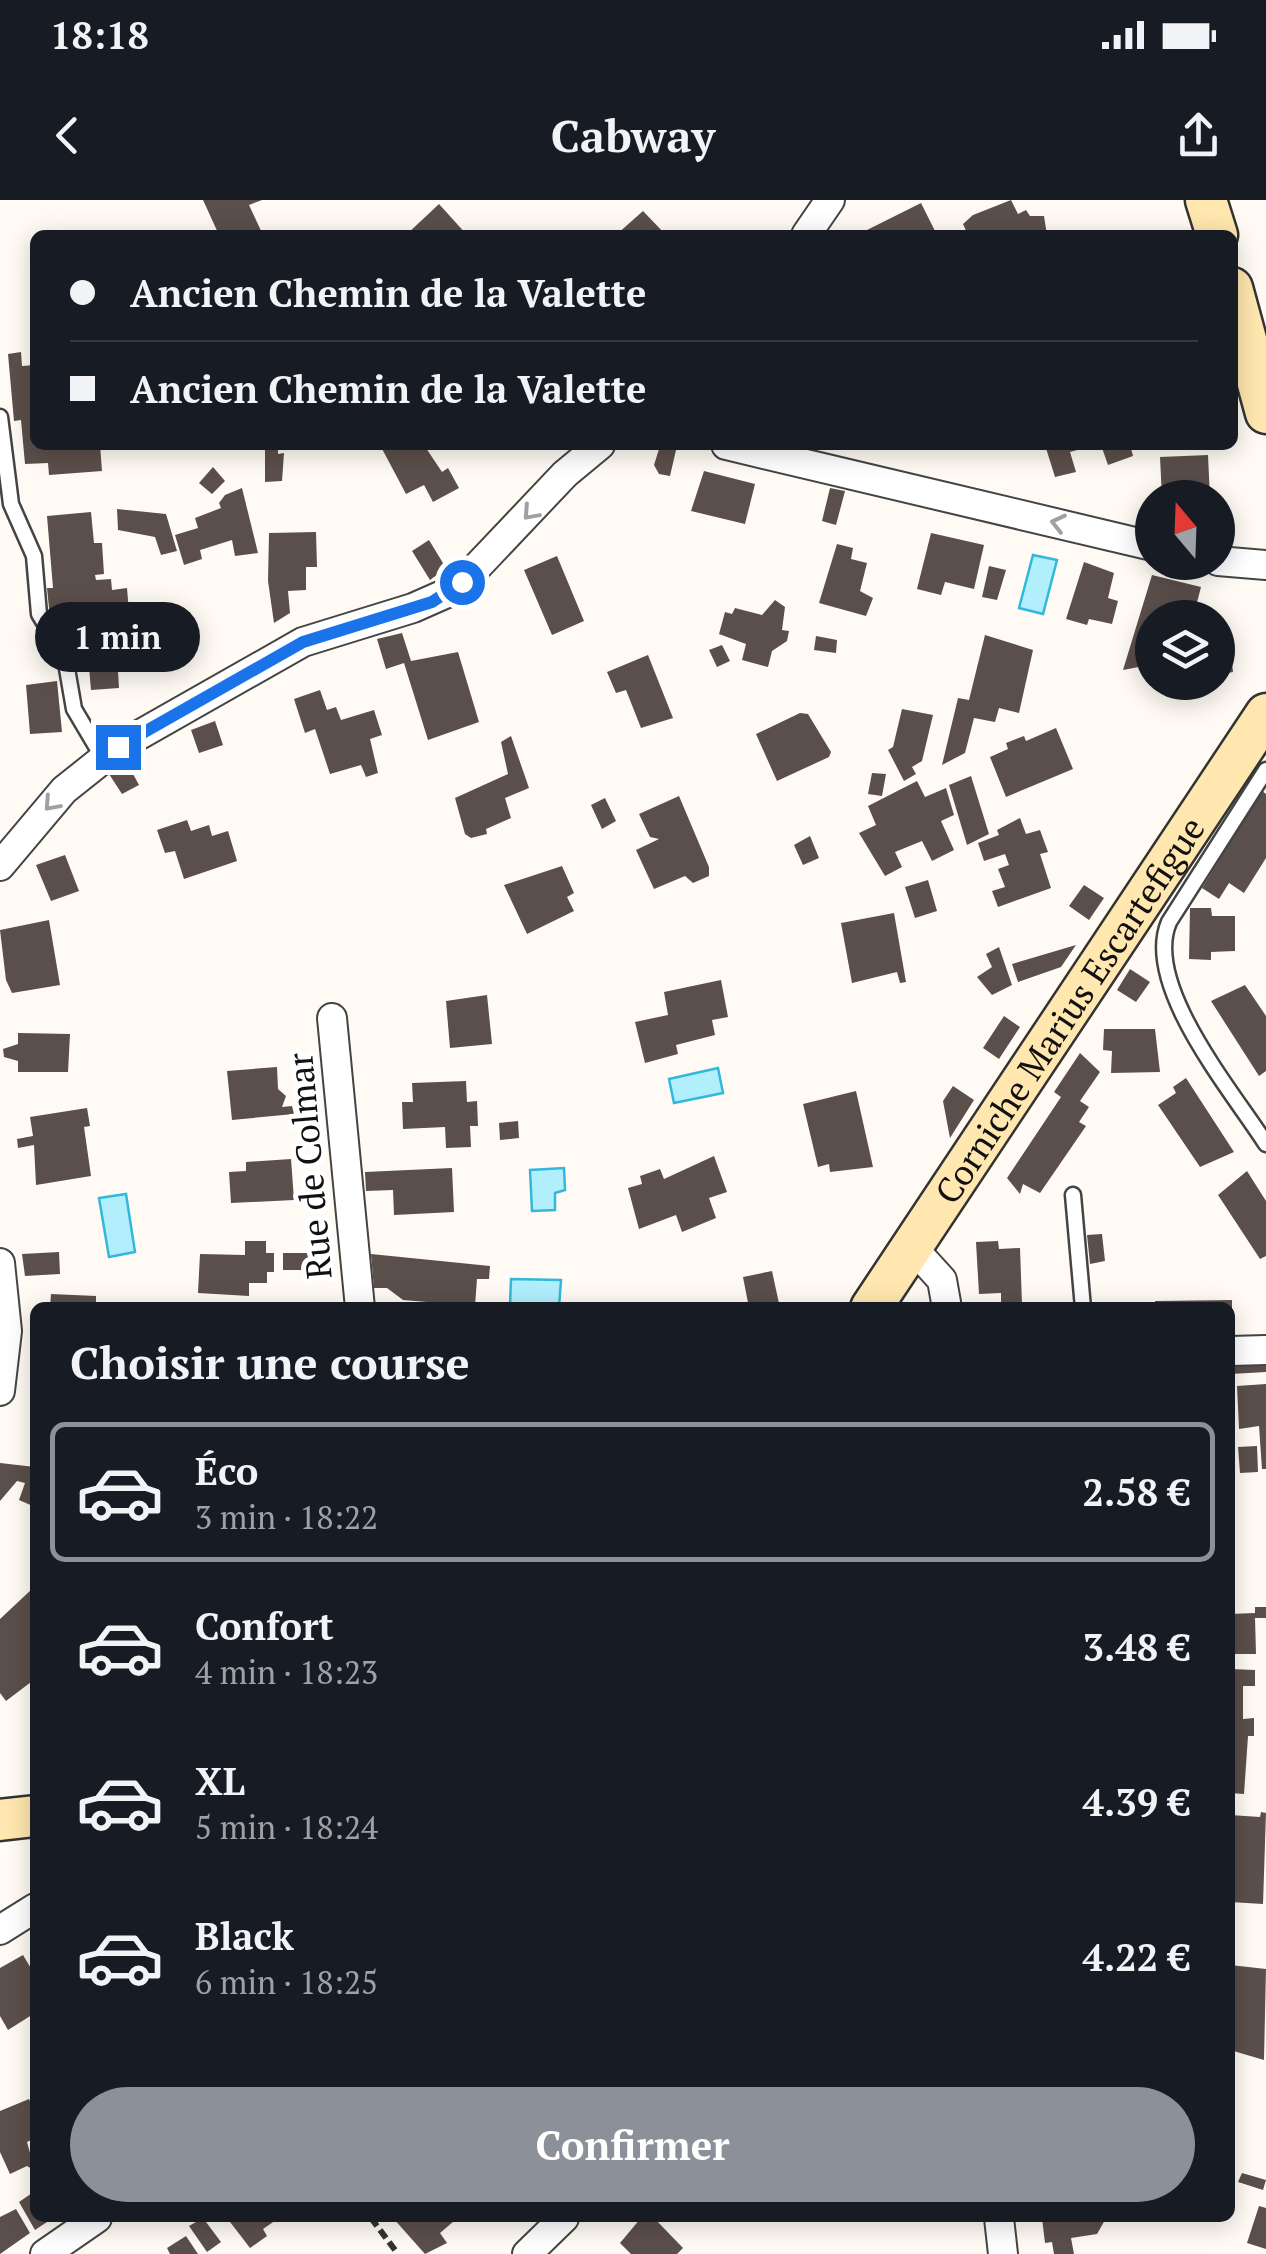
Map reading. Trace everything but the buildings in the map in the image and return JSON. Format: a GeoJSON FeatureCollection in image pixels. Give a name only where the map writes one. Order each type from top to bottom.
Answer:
{"type":"FeatureCollection","features":[{"type":"Feature","properties":{"kind":"main road"},"geometry":{"type":"LineString","coordinates":[[1206,200],[1215,230]]}},
{"type":"Feature","properties":{"kind":"main road"},"geometry":{"type":"LineString","coordinates":[[1238,301],[1256,341],[1266,413]]}},
{"type":"Feature","properties":{"kind":"main road","name":"Corniche Marius Escartefigue"},"geometry":{"type":"LineString","coordinates":[[875,1302],[1264,722]]}},
{"type":"Feature","properties":{"kind":"main road"},"geometry":{"type":"LineString","coordinates":[[0,1820],[30,1817]]}},
{"type":"Feature","properties":{"kind":"street"},"geometry":{"type":"LineString","coordinates":[[809,230],[830,200]]}},
{"type":"Feature","properties":{"kind":"street"},"geometry":{"type":"LineString","coordinates":[[0,866],[45,810],[103,758],[303,642],[447,594],[486,561],[565,474],[594,450]]}},
{"type":"Feature","properties":{"kind":"street"},"geometry":{"type":"LineString","coordinates":[[747,450],[1135,542]]}},
{"type":"Feature","properties":{"kind":"street"},"geometry":{"type":"LineString","coordinates":[[1235,562],[1266,565]]}},
{"type":"Feature","properties":{"kind":"street","name":"Rue de Colmar"},"geometry":{"type":"LineString","coordinates":[[332,1018],[359,1302]]}},
{"type":"Feature","properties":{"kind":"street"},"geometry":{"type":"LineString","coordinates":[[912,1247],[942,1280],[945,1302]]}},
{"type":"Feature","properties":{"kind":"street"},"geometry":{"type":"LineString","coordinates":[[0,1263],[6,1332],[0,1391]]}},
{"type":"Feature","properties":{"kind":"street"},"geometry":{"type":"LineString","coordinates":[[1235,1351],[1266,1350]]}},
{"type":"Feature","properties":{"kind":"street"},"geometry":{"type":"LineString","coordinates":[[0,1930],[30,1911]]}},
{"type":"Feature","properties":{"kind":"street"},"geometry":{"type":"LineString","coordinates":[[44,2254],[91,2222]]}},
{"type":"Feature","properties":{"kind":"street"},"geometry":{"type":"LineString","coordinates":[[527,2254],[560,2222]]}},
{"type":"Feature","properties":{"kind":"street"},"geometry":{"type":"LineString","coordinates":[[999,2222],[1003,2254]]}},
{"type":"Feature","properties":{"kind":"lane"},"geometry":{"type":"LineString","coordinates":[[0,417],[11,504],[34,556],[39,614],[65,657],[74,709],[103,758]]}},
{"type":"Feature","properties":{"kind":"lane"},"geometry":{"type":"LineString","coordinates":[[1266,770],[1176,910],[1164,942],[1172,993],[1266,1144]]}},
{"type":"Feature","properties":{"kind":"lane"},"geometry":{"type":"LineString","coordinates":[[1073,1195],[1082,1302]]}},
{"type":"Feature","properties":{"kind":"path"},"geometry":{"type":"LineString","coordinates":[[374,2222],[398,2254]]}},
{"type":"Feature","properties":{"kind":"water"},"geometry":{"type":"Polygon","coordinates":[[[1033,555],[1057,560],[1043,614],[1019,608],[1033,555]]]}},
{"type":"Feature","properties":{"kind":"water"},"geometry":{"type":"Polygon","coordinates":[[[718,1068],[723,1093],[674,1103],[669,1079],[718,1068]]]}},
{"type":"Feature","properties":{"kind":"water"},"geometry":{"type":"Polygon","coordinates":[[[564,1168],[565,1190],[555,1193],[555,1210],[532,1211],[530,1170],[564,1168]]]}},
{"type":"Feature","properties":{"kind":"water"},"geometry":{"type":"Polygon","coordinates":[[[126,1194],[135,1252],[109,1257],[99,1198],[126,1194]]]}},
{"type":"Feature","properties":{"kind":"water"},"geometry":{"type":"Polygon","coordinates":[[[511,1279],[561,1280],[559,1302],[510,1302],[511,1279]]]}},
{"type":"Feature","properties":{"kind":"route"},"geometry":{"type":"LineString","coordinates":[[118,747],[303,642],[432,602],[462,582]]}}]}
